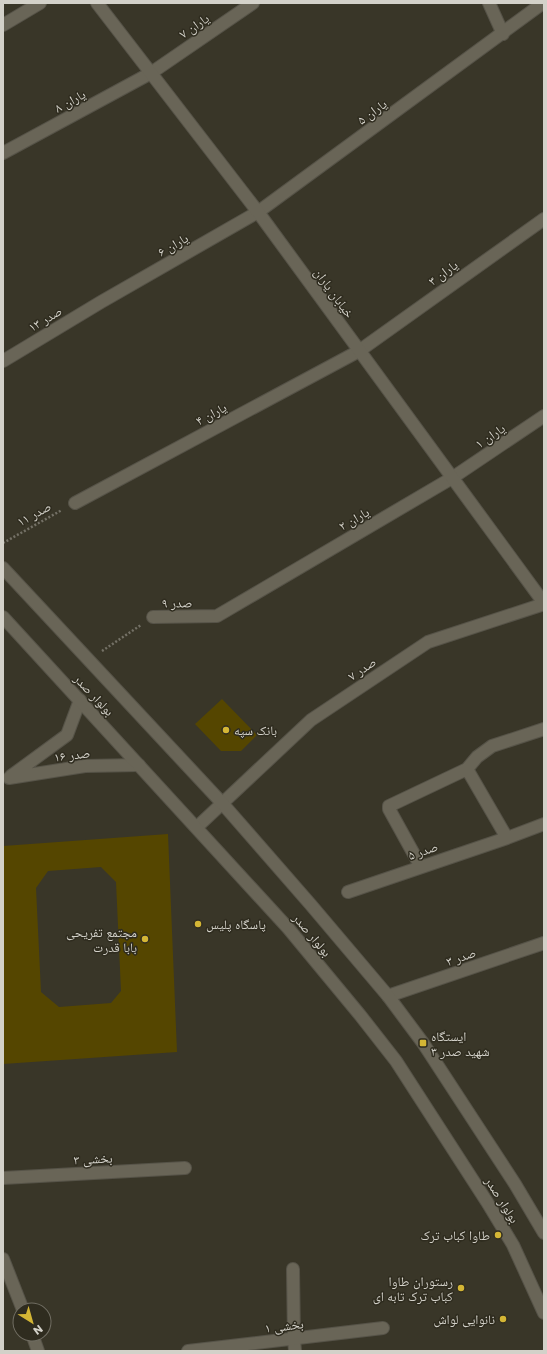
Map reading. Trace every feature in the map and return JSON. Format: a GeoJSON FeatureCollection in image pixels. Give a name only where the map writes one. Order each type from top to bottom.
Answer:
{"type":"FeatureCollection","features":[{"type":"Feature","properties":{"kind":"street"},"geometry":{"type":"LineString","coordinates":[[3,25],[40,3]]}},
{"type":"Feature","properties":{"kind":"street","name":"خیابان یاران"},"geometry":{"type":"LineString","coordinates":[[97,3],[258,212],[544,604]]}},
{"type":"Feature","properties":{"kind":"street","name":"یاران ۷"},"geometry":{"type":"LineString","coordinates":[[151,72],[252,3]]}},
{"type":"Feature","properties":{"kind":"street"},"geometry":{"type":"LineString","coordinates":[[490,3],[503,34]]}},
{"type":"Feature","properties":{"kind":"street","name":"یاران ۵"},"geometry":{"type":"LineString","coordinates":[[258,212],[503,34],[543,3]]}},
{"type":"Feature","properties":{"kind":"street","name":"یاران ۸"},"geometry":{"type":"LineString","coordinates":[[3,153],[151,72]]}},
{"type":"Feature","properties":{"kind":"street","name":"یاران ۶"},"geometry":{"type":"LineString","coordinates":[[101,302],[258,212]]}},
{"type":"Feature","properties":{"kind":"street","name":"یاران ۳"},"geometry":{"type":"LineString","coordinates":[[359,351],[544,219]]}},
{"type":"Feature","properties":{"kind":"street","name":"صدر ۱۳"},"geometry":{"type":"LineString","coordinates":[[3,361],[101,302]]}},
{"type":"Feature","properties":{"kind":"street","name":"یاران ۴"},"geometry":{"type":"LineString","coordinates":[[75,503],[359,351]]}},
{"type":"Feature","properties":{"kind":"street","name":"یاران ۱"},"geometry":{"type":"LineString","coordinates":[[452,478],[544,416]]}},
{"type":"Feature","properties":{"kind":"street","name":"یاران ۲"},"geometry":{"type":"LineString","coordinates":[[271,585],[452,478]]}},
{"type":"Feature","properties":{"kind":"street","name":"بولوار صدر"},"geometry":{"type":"LineString","coordinates":[[3,568],[222,804],[311,905],[388,996],[423,1043],[515,1184],[544,1233]]}},
{"type":"Feature","properties":{"kind":"street","name":"صدر ۹"},"geometry":{"type":"LineString","coordinates":[[154,617],[217,616],[271,585]]}},
{"type":"Feature","properties":{"kind":"street","name":"صدر ۷"},"geometry":{"type":"LineString","coordinates":[[197,827],[311,720],[428,642],[544,604]]}},
{"type":"Feature","properties":{"kind":"street","name":"بولوار صدر"},"geometry":{"type":"LineString","coordinates":[[3,617],[288,928],[396,1061],[513,1245],[544,1313]]}},
{"type":"Feature","properties":{"kind":"street","name":"صدر ۱۶"},"geometry":{"type":"LineString","coordinates":[[6,780],[67,735],[80,700]]}},
{"type":"Feature","properties":{"kind":"street"},"geometry":{"type":"LineString","coordinates":[[421,867],[389,809],[389,806],[467,769],[483,751],[492,746],[544,729]]}},
{"type":"Feature","properties":{"kind":"street","name":"صدر ۱۶"},"geometry":{"type":"LineString","coordinates":[[6,780],[85,766],[139,765]]}},
{"type":"Feature","properties":{"kind":"street"},"geometry":{"type":"LineString","coordinates":[[467,769],[507,838]]}},
{"type":"Feature","properties":{"kind":"street","name":"صدر ۵"},"geometry":{"type":"LineString","coordinates":[[348,892],[544,824]]}},
{"type":"Feature","properties":{"kind":"street","name":"صدر ۳"},"geometry":{"type":"LineString","coordinates":[[388,996],[544,943]]}},
{"type":"Feature","properties":{"kind":"street","name":"بخشی ۳"},"geometry":{"type":"LineString","coordinates":[[3,1178],[185,1168]]}},
{"type":"Feature","properties":{"kind":"street"},"geometry":{"type":"LineString","coordinates":[[3,1259],[8,1280],[19,1302]]}},
{"type":"Feature","properties":{"kind":"street"},"geometry":{"type":"LineString","coordinates":[[293,1269],[295,1351]]}},
{"type":"Feature","properties":{"kind":"street","name":"بخشی ۱"},"geometry":{"type":"LineString","coordinates":[[188,1351],[382,1328]]}},
{"type":"Feature","properties":{"kind":"path","name":"صدر ۱۱"},"geometry":{"type":"LineString","coordinates":[[3,543],[75,503]]}},
{"type":"Feature","properties":{"kind":"path","name":"صدر ۹"},"geometry":{"type":"LineString","coordinates":[[89,660],[154,617]]}},
{"type":"Feature","properties":{"kind":"building","name":"بانک سپه"},"geometry":{"type":"Polygon","coordinates":[[[222,699],[257,735],[241,751],[221,751],[195,724],[222,699]]]}},
{"type":"Feature","properties":{"kind":"building","name":"مجتمع تفریحی بابا قدرت"},"geometry":{"type":"Polygon","coordinates":[[[168,834],[177,1052],[3,1064],[3,846],[168,834]],[[101,867],[48,871],[36,888],[41,992],[59,1007],[111,1003],[121,991],[116,882],[101,867]]]}},
{"type":"Feature","properties":{"kind":"place","name":"بانک سپه"},"geometry":{"type":"Point","coordinates":[226,730]}},
{"type":"Feature","properties":{"kind":"place","name":"پاسگاه پلیس"},"geometry":{"type":"Point","coordinates":[198,924]}},
{"type":"Feature","properties":{"kind":"place","name":"مجتمع تفریحی بابا قدرت"},"geometry":{"type":"Point","coordinates":[145,939]}},
{"type":"Feature","properties":{"kind":"place","name":"ایستگاه شهید صدر ۳"},"geometry":{"type":"Point","coordinates":[423,1043]}},
{"type":"Feature","properties":{"kind":"place","name":"طاوا کباب ترک"},"geometry":{"type":"Point","coordinates":[498,1235]}},
{"type":"Feature","properties":{"kind":"place","name":"رستوران طاوا کباب ترک تابه ای"},"geometry":{"type":"Point","coordinates":[461,1288]}},
{"type":"Feature","properties":{"kind":"place","name":"نانوایی لواش"},"geometry":{"type":"Point","coordinates":[503,1319]}}]}
